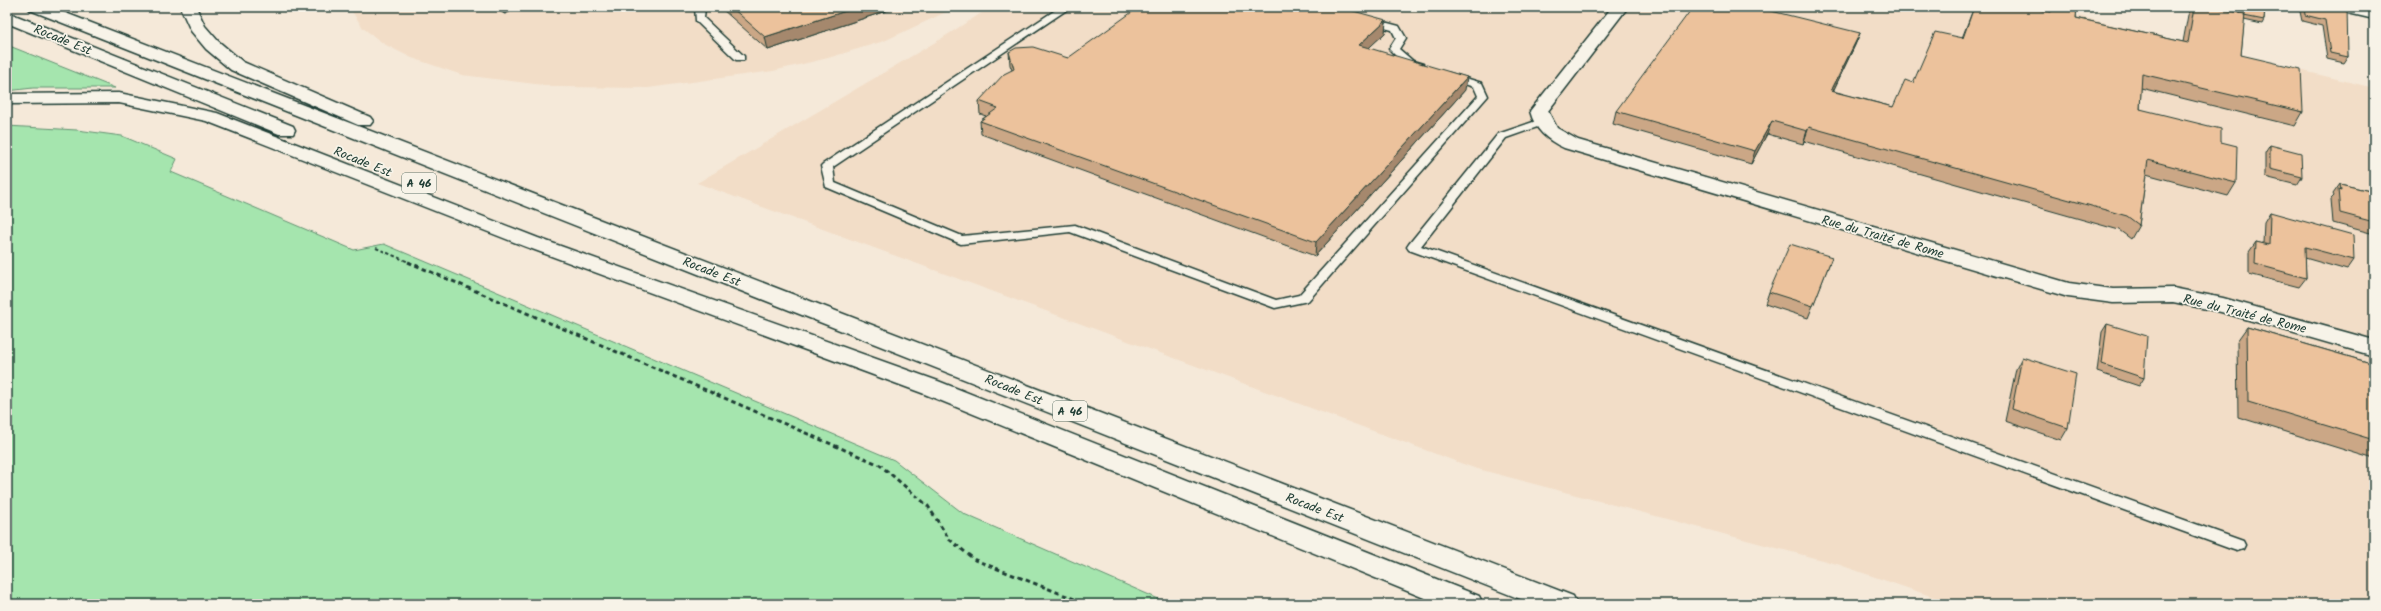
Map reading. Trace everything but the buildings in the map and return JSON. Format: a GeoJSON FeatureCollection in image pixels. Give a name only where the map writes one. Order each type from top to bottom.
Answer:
{"type":"FeatureCollection","features":[{"type":"Feature","properties":{"kind":"main road","name":"Rocade Est"},"geometry":{"type":"LineString","coordinates":[[36,7],[1563,604]]}},
{"type":"Feature","properties":{"kind":"main road"},"geometry":{"type":"LineString","coordinates":[[188,7],[197,28],[212,45],[237,66],[376,127],[391,146]]}},
{"type":"Feature","properties":{"kind":"main road"},"geometry":{"type":"LineString","coordinates":[[1542,122],[1539,111],[1620,7]]}},
{"type":"Feature","properties":{"kind":"main road"},"geometry":{"type":"LineString","coordinates":[[2341,7],[2374,14]]}},
{"type":"Feature","properties":{"kind":"main road","name":"Rocade Est"},"geometry":{"type":"LineString","coordinates":[[7,17],[830,351]]}},
{"type":"Feature","properties":{"kind":"main road"},"geometry":{"type":"LineString","coordinates":[[7,99],[119,98],[211,118],[531,242],[830,351]]}},
{"type":"Feature","properties":{"kind":"main road","name":"Rue du Traité de Rome"},"geometry":{"type":"LineString","coordinates":[[1542,122],[1552,134],[1571,144],[2068,290],[2113,296],[2173,296],[2209,302],[2374,348]]}},
{"type":"Feature","properties":{"kind":"main road","name":"A 46"},"geometry":{"type":"LineString","coordinates":[[830,351],[930,387],[1469,604]]}},
{"type":"Feature","properties":{"kind":"lane"},"geometry":{"type":"LineString","coordinates":[[700,7],[699,19],[740,58]]}},
{"type":"Feature","properties":{"kind":"lane"},"geometry":{"type":"LineString","coordinates":[[1066,7],[827,166],[830,185],[961,240],[1071,228],[1275,304],[1303,298],[1483,96],[1478,85],[1409,63],[1394,49],[1401,38],[1396,28],[1359,18]]}},
{"type":"Feature","properties":{"kind":"lane"},"geometry":{"type":"LineString","coordinates":[[1542,122],[1502,136],[1413,247],[2236,545]]}},
{"type":"Feature","properties":{"kind":"path"},"geometry":{"type":"LineString","coordinates":[[376,248],[880,465],[928,506],[949,539],[975,560],[1087,604]]}},
{"type":"Feature","properties":{"kind":"shaded area"},"geometry":{"type":"Polygon","coordinates":[[[349,7],[957,7],[884,41],[828,58],[773,71],[648,88],[559,87],[462,75],[412,58],[384,44],[363,28],[349,7]]]}},
{"type":"Feature","properties":{"kind":"shaded area"},"geometry":{"type":"Polygon","coordinates":[[[991,7],[2041,7],[2374,88],[2374,604],[1954,604],[1837,564],[1474,468],[697,183],[939,40],[991,7]]]}},
{"type":"Feature","properties":{"kind":"green space"},"geometry":{"type":"Polygon","coordinates":[[[7,45],[115,88],[33,88],[7,91],[7,45]]]}},
{"type":"Feature","properties":{"kind":"green space"},"geometry":{"type":"Polygon","coordinates":[[[7,126],[77,130],[122,136],[177,159],[171,172],[354,250],[384,244],[894,460],[964,514],[1170,604],[7,604],[7,126]]]}}]}
